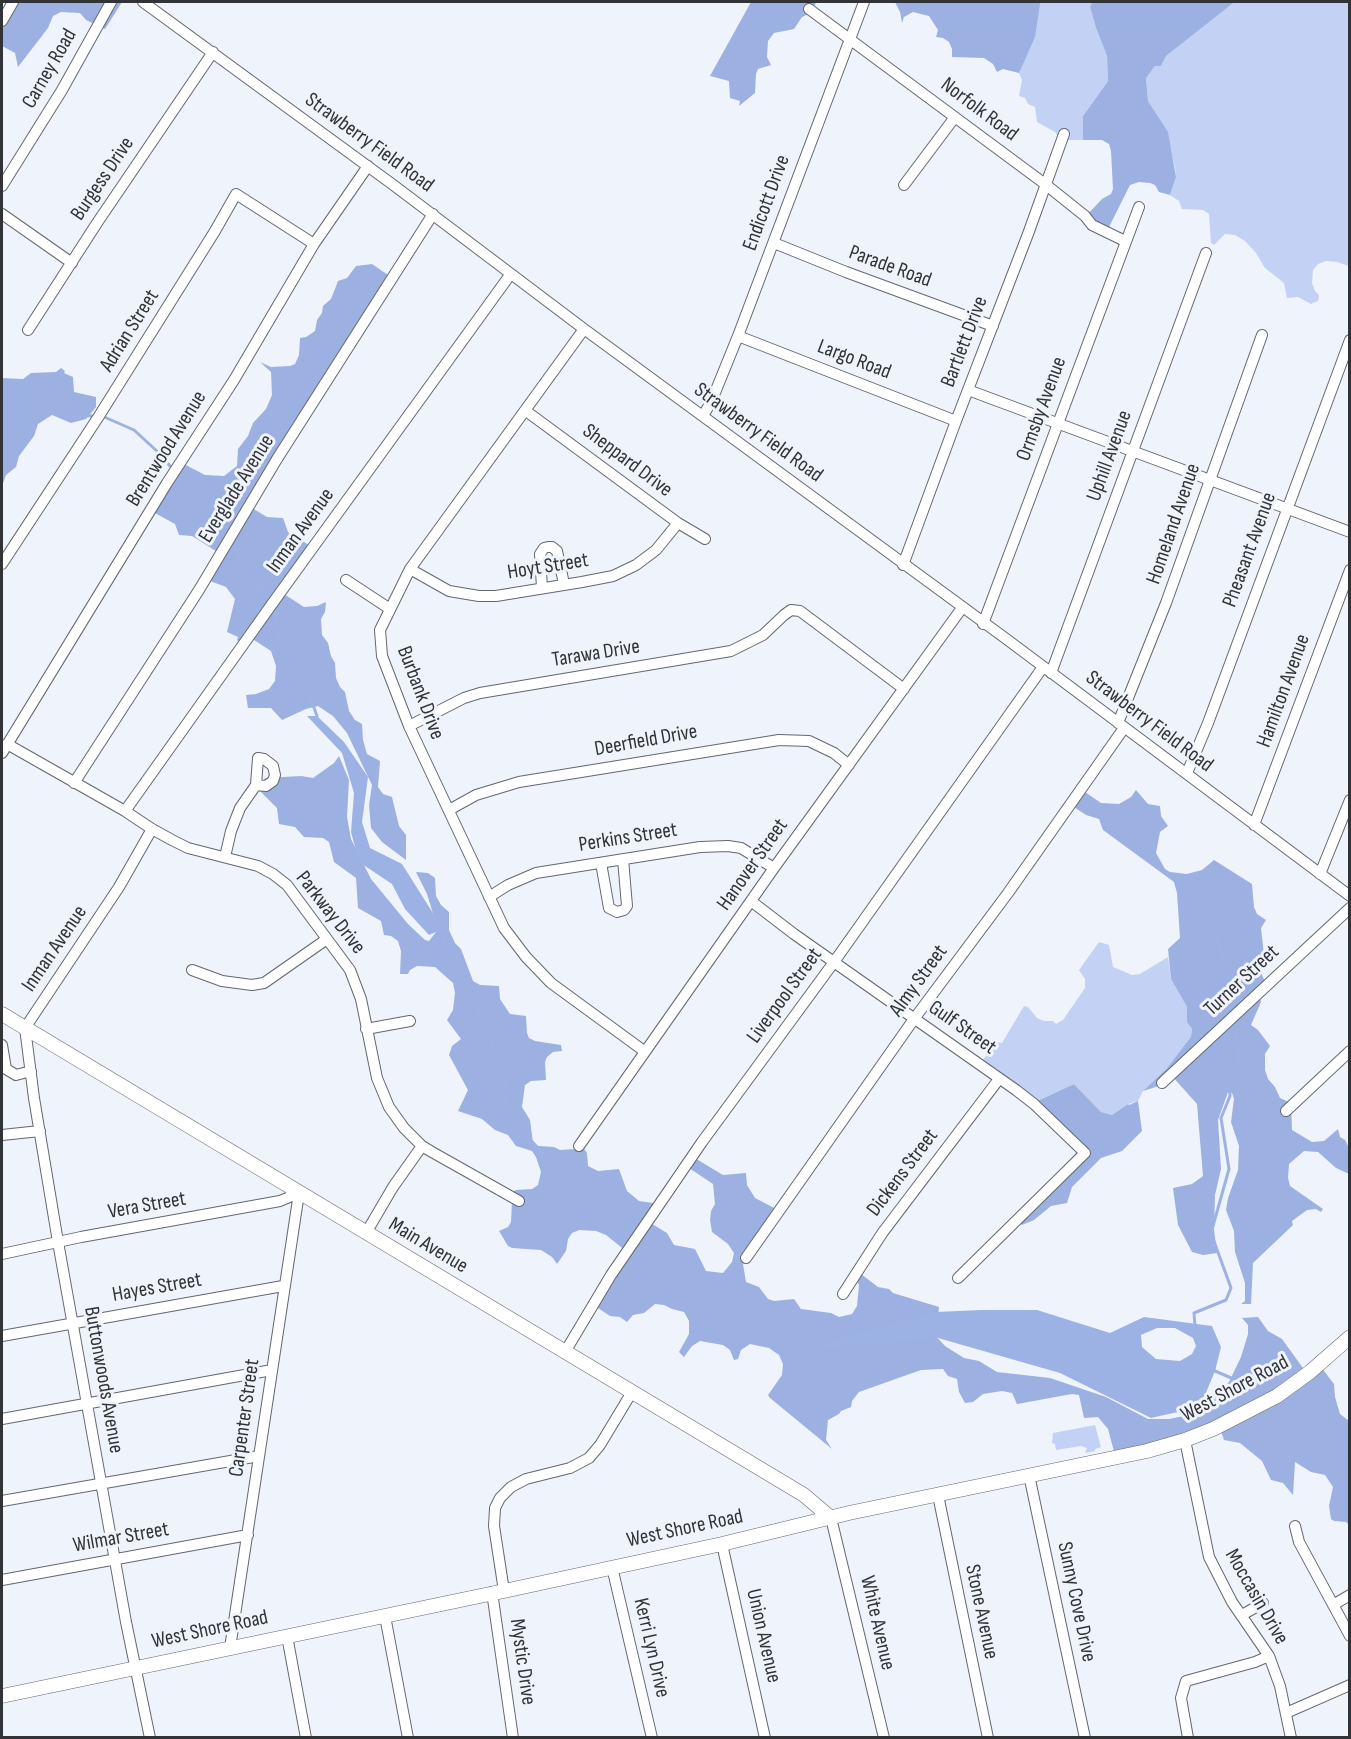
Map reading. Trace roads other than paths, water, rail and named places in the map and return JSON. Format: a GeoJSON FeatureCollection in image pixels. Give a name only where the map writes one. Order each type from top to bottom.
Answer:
{"type":"FeatureCollection","features":[{"type":"Feature","properties":{"kind":"main road","name":"Main Avenue"},"geometry":{"type":"LineString","coordinates":[[2,1014],[804,1495],[831,1518]]}},
{"type":"Feature","properties":{"kind":"main road","name":"West Shore Road"},"geometry":{"type":"LineString","coordinates":[[2,1696],[498,1592],[1029,1475],[1130,1455],[1185,1440],[1213,1429],[1277,1396],[1350,1338]]}},
{"type":"Feature","properties":{"kind":"street"},"geometry":{"type":"LineString","coordinates":[[2,21],[13,2]]}},
{"type":"Feature","properties":{"kind":"street","name":"Carney Road"},"geometry":{"type":"LineString","coordinates":[[2,186],[62,90],[111,2]]}},
{"type":"Feature","properties":{"kind":"street","name":"Strawberry Field Road"},"geometry":{"type":"LineString","coordinates":[[143,2],[433,214],[510,274],[1187,773],[1350,896]]}},
{"type":"Feature","properties":{"kind":"street","name":"Endicott Drive"},"geometry":{"type":"LineString","coordinates":[[703,416],[712,400],[738,336],[864,2]]}},
{"type":"Feature","properties":{"kind":"street","name":"Norfolk Road"},"geometry":{"type":"LineString","coordinates":[[809,9],[1046,184],[1085,216],[1092,225],[1125,241]]}},
{"type":"Feature","properties":{"kind":"street","name":"Burgess Drive"},"geometry":{"type":"LineString","coordinates":[[28,330],[213,52]]}},
{"type":"Feature","properties":{"kind":"street"},"geometry":{"type":"LineString","coordinates":[[904,185],[955,117]]}},
{"type":"Feature","properties":{"kind":"street","name":"Bartlett Drive"},"geometry":{"type":"LineString","coordinates":[[903,565],[1064,134]]}},
{"type":"Feature","properties":{"kind":"street","name":"Brentwood Avenue"},"geometry":{"type":"LineString","coordinates":[[4,749],[167,483],[234,380],[314,244],[368,166]]}},
{"type":"Feature","properties":{"kind":"street","name":"Adrian Street"},"geometry":{"type":"LineString","coordinates":[[2,564],[99,416],[236,194],[314,244]]}},
{"type":"Feature","properties":{"kind":"street","name":"Ormsby Avenue"},"geometry":{"type":"LineString","coordinates":[[983,624],[1139,207]]}},
{"type":"Feature","properties":{"kind":"street"},"geometry":{"type":"LineString","coordinates":[[2,214],[72,262]]}},
{"type":"Feature","properties":{"kind":"street","name":"Everglade Avenue"},"geometry":{"type":"LineString","coordinates":[[74,783],[199,590],[277,459],[433,214]]}},
{"type":"Feature","properties":{"kind":"street","name":"Parade Road"},"geometry":{"type":"LineString","coordinates":[[774,243],[993,326]]}},
{"type":"Feature","properties":{"kind":"street","name":"Uphill Avenue"},"geometry":{"type":"LineString","coordinates":[[1047,670],[1165,369],[1206,253]]}},
{"type":"Feature","properties":{"kind":"street","name":"Inman Avenue"},"geometry":{"type":"LineString","coordinates":[[125,811],[510,274]]}},
{"type":"Feature","properties":{"kind":"street","name":"Burbank Drive"},"geometry":{"type":"LineString","coordinates":[[584,329],[410,569],[380,630],[382,656],[409,726],[489,897],[509,934],[551,983],[644,1052]]}},
{"type":"Feature","properties":{"kind":"street","name":"Homeland Avenue"},"geometry":{"type":"LineString","coordinates":[[1121,726],[1262,335]]}},
{"type":"Feature","properties":{"kind":"street","name":"Largo Road"},"geometry":{"type":"LineString","coordinates":[[738,336],[956,421]]}},
{"type":"Feature","properties":{"kind":"street","name":"Pheasant Avenue"},"geometry":{"type":"LineString","coordinates":[[1187,773],[1208,723],[1350,340]]}},
{"type":"Feature","properties":{"kind":"street"},"geometry":{"type":"LineString","coordinates":[[968,390],[1350,532]]}},
{"type":"Feature","properties":{"kind":"street","name":"Sheppard Drive"},"geometry":{"type":"LineString","coordinates":[[526,411],[678,523],[705,539]]}},
{"type":"Feature","properties":{"kind":"street","name":"Hoyt Street"},"geometry":{"type":"LineString","coordinates":[[410,569],[449,591],[469,595],[496,596],[613,576],[636,565],[656,550],[678,523]]}},
{"type":"Feature","properties":{"kind":"street"},"geometry":{"type":"LineString","coordinates":[[543,588],[540,554],[544,548],[548,547],[557,551],[564,584]]}},
{"type":"Feature","properties":{"kind":"street","name":"Hamilton Avenue"},"geometry":{"type":"LineString","coordinates":[[1254,825],[1350,570]]}},
{"type":"Feature","properties":{"kind":"street"},"geometry":{"type":"LineString","coordinates":[[346,580],[390,609]]}},
{"type":"Feature","properties":{"kind":"street","name":"Hanover Street"},"geometry":{"type":"LineString","coordinates":[[579,1146],[774,868],[962,608]]}},
{"type":"Feature","properties":{"kind":"street","name":"Tarawa Drive"},"geometry":{"type":"LineString","coordinates":[[409,726],[464,698],[480,693],[731,651],[763,635],[791,610],[800,611],[904,689]]}},
{"type":"Feature","properties":{"kind":"street","name":"Liverpool Street"},"geometry":{"type":"LineString","coordinates":[[565,1352],[611,1275],[702,1143],[1047,670]]}},
{"type":"Feature","properties":{"kind":"street","name":"Almy Street"},"geometry":{"type":"LineString","coordinates":[[746,1258],[914,1019],[1008,893],[1121,726]]}},
{"type":"Feature","properties":{"kind":"street","name":"Deerfield Drive"},"geometry":{"type":"LineString","coordinates":[[448,810],[477,795],[519,782],[778,740],[809,741],[834,753],[849,765]]}},
{"type":"Feature","properties":{"kind":"street","name":"Parkway Drive"},"geometry":{"type":"LineString","coordinates":[[4,749],[74,783],[188,848],[258,866],[287,885],[350,970],[361,999],[377,1078],[389,1107],[404,1128],[422,1146],[519,1201]]}},
{"type":"Feature","properties":{"kind":"street"},"geometry":{"type":"LineString","coordinates":[[225,857],[236,816],[256,785]]}},
{"type":"Feature","properties":{"kind":"street"},"geometry":{"type":"LineString","coordinates":[[1320,874],[1350,800]]}},
{"type":"Feature","properties":{"kind":"street","name":"Inman Avenue"},"geometry":{"type":"LineString","coordinates":[[25,1028],[119,887],[152,829]]}},
{"type":"Feature","properties":{"kind":"street","name":"Perkins Street"},"geometry":{"type":"LineString","coordinates":[[489,897],[525,876],[692,848],[728,846],[743,849],[774,868]]}},
{"type":"Feature","properties":{"kind":"street"},"geometry":{"type":"LineString","coordinates":[[601,862],[609,908],[617,912],[624,910],[627,906],[623,859]]}},
{"type":"Feature","properties":{"kind":"street","name":"Gulf Street"},"geometry":{"type":"LineString","coordinates":[[752,901],[1034,1104],[1085,1153],[958,1278]]}},
{"type":"Feature","properties":{"kind":"street","name":"Turner Street"},"geometry":{"type":"LineString","coordinates":[[1162,1083],[1350,908]]}},
{"type":"Feature","properties":{"kind":"street"},"geometry":{"type":"LineString","coordinates":[[192,970],[222,981],[252,985],[264,983],[327,939]]}},
{"type":"Feature","properties":{"kind":"street"},"geometry":{"type":"LineString","coordinates":[[366,1029],[410,1020]]}},
{"type":"Feature","properties":{"kind":"street","name":"Buttonwoods Avenue"},"geometry":{"type":"LineString","coordinates":[[25,1028],[58,1242],[135,1667],[150,1737]]}},
{"type":"Feature","properties":{"kind":"street"},"geometry":{"type":"LineString","coordinates":[[2,1045],[6,1069],[16,1075],[31,1071]]}},
{"type":"Feature","properties":{"kind":"street"},"geometry":{"type":"LineString","coordinates":[[1286,1111],[1350,1051]]}},
{"type":"Feature","properties":{"kind":"street","name":"Dickens Street"},"geometry":{"type":"LineString","coordinates":[[843,1294],[883,1232],[999,1079]]}},
{"type":"Feature","properties":{"kind":"street"},"geometry":{"type":"LineString","coordinates":[[2,1135],[40,1131]]}},
{"type":"Feature","properties":{"kind":"street"},"geometry":{"type":"LineString","coordinates":[[366,1233],[393,1187],[422,1146]]}},
{"type":"Feature","properties":{"kind":"street","name":"Vera Street"},"geometry":{"type":"LineString","coordinates":[[2,1254],[280,1201],[299,1193]]}},
{"type":"Feature","properties":{"kind":"street","name":"Carpenter Street"},"geometry":{"type":"LineString","coordinates":[[230,1648],[299,1193]]}},
{"type":"Feature","properties":{"kind":"street","name":"Hayes Street"},"geometry":{"type":"LineString","coordinates":[[2,1336],[284,1286]]}},
{"type":"Feature","properties":{"kind":"street"},"geometry":{"type":"LineString","coordinates":[[2,1419],[272,1371]]}},
{"type":"Feature","properties":{"kind":"street","name":"Mystic Drive"},"geometry":{"type":"LineString","coordinates":[[513,1737],[498,1592],[495,1508],[500,1498],[511,1487],[525,1479],[570,1468],[589,1458],[600,1445],[632,1392]]}},
{"type":"Feature","properties":{"kind":"street","name":"Moccasin Drive"},"geometry":{"type":"LineString","coordinates":[[1185,1440],[1209,1557],[1215,1571],[1269,1656],[1280,1686],[1291,1737]]}},
{"type":"Feature","properties":{"kind":"street"},"geometry":{"type":"LineString","coordinates":[[2,1501],[259,1456]]}},
{"type":"Feature","properties":{"kind":"street","name":"Sunny Cove Drive"},"geometry":{"type":"LineString","coordinates":[[1029,1475],[1085,1737]]}},
{"type":"Feature","properties":{"kind":"street","name":"Stone Avenue"},"geometry":{"type":"LineString","coordinates":[[938,1495],[988,1737]]}},
{"type":"Feature","properties":{"kind":"street","name":"White Avenue"},"geometry":{"type":"LineString","coordinates":[[831,1518],[884,1737]]}},
{"type":"Feature","properties":{"kind":"street"},"geometry":{"type":"LineString","coordinates":[[1295,1526],[1299,1542],[1350,1636]]}},
{"type":"Feature","properties":{"kind":"street","name":"Wilmar Street"},"geometry":{"type":"LineString","coordinates":[[2,1580],[248,1535]]}},
{"type":"Feature","properties":{"kind":"street","name":"Union Avenue"},"geometry":{"type":"LineString","coordinates":[[722,1544],[765,1737]]}},
{"type":"Feature","properties":{"kind":"street","name":"Kerri Lyn Drive"},"geometry":{"type":"LineString","coordinates":[[612,1567],[652,1737]]}},
{"type":"Feature","properties":{"kind":"street"},"geometry":{"type":"LineString","coordinates":[[1333,1605],[1350,1595]]}},
{"type":"Feature","properties":{"kind":"street"},"geometry":{"type":"LineString","coordinates":[[1242,1615],[1263,1603]]}},
{"type":"Feature","properties":{"kind":"street"},"geometry":{"type":"LineString","coordinates":[[385,1616],[408,1737]]}},
{"type":"Feature","properties":{"kind":"street"},"geometry":{"type":"LineString","coordinates":[[287,1636],[306,1737]]}},
{"type":"Feature","properties":{"kind":"street"},"geometry":{"type":"LineString","coordinates":[[1188,1737],[1181,1698],[1186,1681],[1269,1656]]}},
{"type":"Feature","properties":{"kind":"street"},"geometry":{"type":"LineString","coordinates":[[1286,1713],[1350,1685]]}},
{"type":"Feature","properties":{"kind":"waterway"},"geometry":{"type":"LineString","coordinates":[[2,395],[15,397],[48,411],[65,415],[95,416]]}},
{"type":"Feature","properties":{"kind":"waterway"},"geometry":{"type":"LineString","coordinates":[[102,416],[134,430],[170,466]]}},
{"type":"Feature","properties":{"kind":"waterway"},"geometry":{"type":"LineString","coordinates":[[182,475],[212,500],[228,533]]}},
{"type":"Feature","properties":{"kind":"waterway"},"geometry":{"type":"LineString","coordinates":[[232,542],[243,564],[271,602]]}},
{"type":"Feature","properties":{"kind":"waterway"},"geometry":{"type":"LineString","coordinates":[[274,607],[280,642],[286,660],[307,688],[317,716]]}},
{"type":"Feature","properties":{"kind":"waterway"},"geometry":{"type":"LineString","coordinates":[[443,929],[450,963],[470,991],[505,1076],[504,1096],[520,1128],[544,1155],[572,1178],[605,1218],[629,1236]]}},
{"type":"Feature","properties":{"kind":"waterway"},"geometry":{"type":"LineString","coordinates":[[1216,935],[1227,973],[1230,1010]]}},
{"type":"Feature","properties":{"kind":"waterway"},"geometry":{"type":"LineString","coordinates":[[1195,1326],[1194,1313],[1226,1300],[1231,1288],[1211,1233],[1229,1169],[1221,1118],[1230,1096],[1229,1081],[1237,1071],[1239,1051],[1234,1026]]}},
{"type":"Feature","properties":{"kind":"waterway"},"geometry":{"type":"LineString","coordinates":[[641,1245],[747,1322],[811,1349]]}},
{"type":"Feature","properties":{"kind":"waterway"},"geometry":{"type":"LineString","coordinates":[[1213,1368],[1215,1371],[1271,1395]]}},
{"type":"Feature","properties":{"kind":"waterway"},"geometry":{"type":"LineString","coordinates":[[1280,1399],[1309,1415],[1329,1431],[1350,1456]]}}]}
